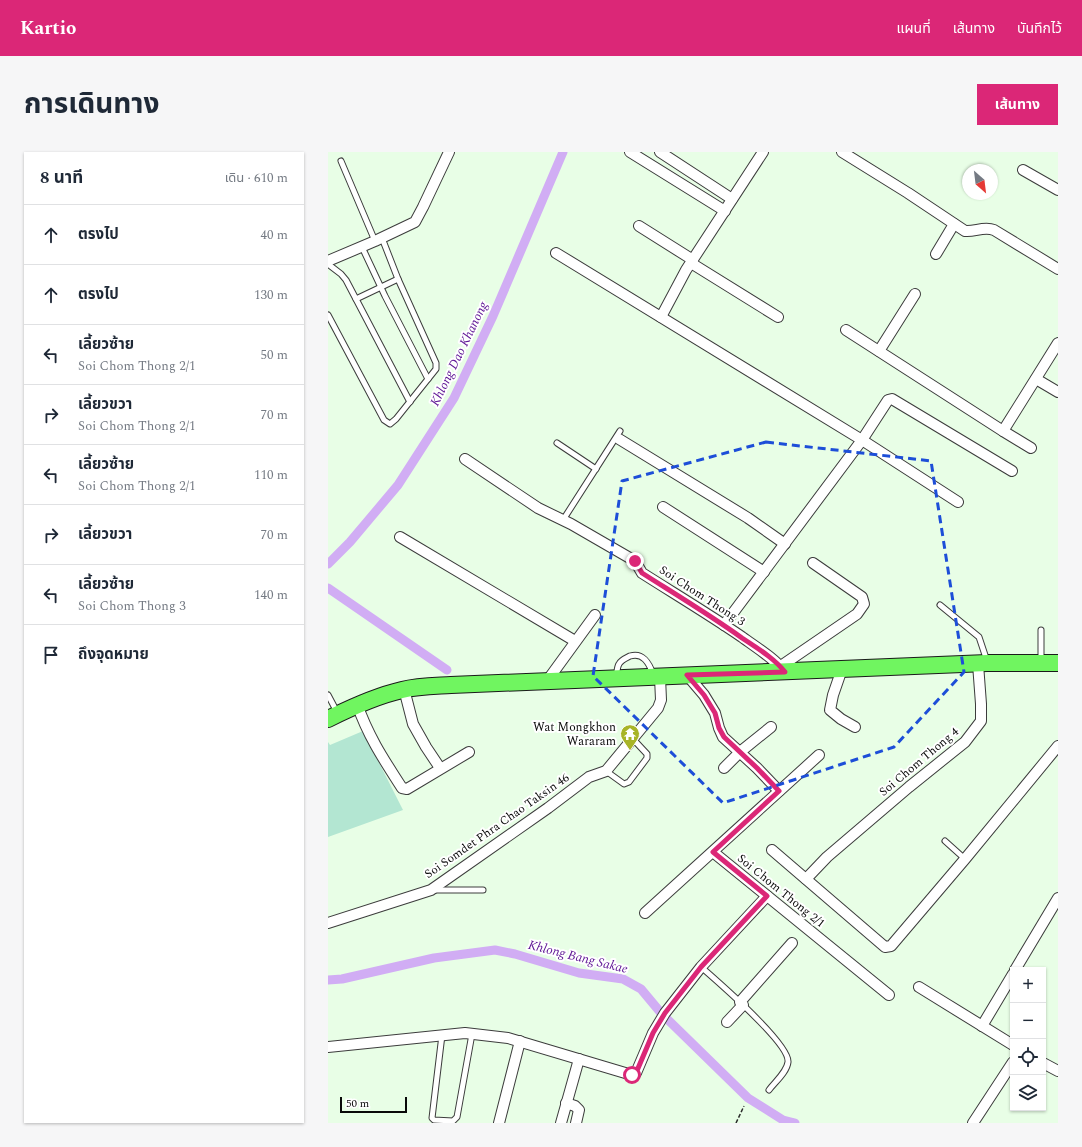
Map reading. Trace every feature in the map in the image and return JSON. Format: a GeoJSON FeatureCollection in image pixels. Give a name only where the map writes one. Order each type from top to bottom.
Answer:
{"type":"FeatureCollection","features":[{"type":"Feature","properties":{"kind":"main road"},"geometry":{"type":"LineString","coordinates":[[333,717],[357,704],[404,689],[451,685],[657,677],[783,669],[842,669],[983,663],[1058,663]]}},
{"type":"Feature","properties":{"kind":"street"},"geometry":{"type":"LineString","coordinates":[[328,263],[415,222],[449,152]]}},
{"type":"Feature","properties":{"kind":"street"},"geometry":{"type":"LineString","coordinates":[[630,152],[725,211]]}},
{"type":"Feature","properties":{"kind":"street"},"geometry":{"type":"LineString","coordinates":[[660,152],[732,200]]}},
{"type":"Feature","properties":{"kind":"street"},"geometry":{"type":"LineString","coordinates":[[661,317],[692,262],[763,152]]}},
{"type":"Feature","properties":{"kind":"street"},"geometry":{"type":"LineString","coordinates":[[842,152],[965,231],[970,232],[990,228],[1058,269]]}},
{"type":"Feature","properties":{"kind":"street"},"geometry":{"type":"LineString","coordinates":[[1023,170],[1058,190]]}},
{"type":"Feature","properties":{"kind":"street"},"geometry":{"type":"LineString","coordinates":[[936,254],[954,224]]}},
{"type":"Feature","properties":{"kind":"street"},"geometry":{"type":"LineString","coordinates":[[639,226],[778,317]]}},
{"type":"Feature","properties":{"kind":"street"},"geometry":{"type":"LineString","coordinates":[[556,253],[862,440],[958,502]]}},
{"type":"Feature","properties":{"kind":"street"},"geometry":{"type":"LineString","coordinates":[[879,351],[915,294]]}},
{"type":"Feature","properties":{"kind":"street"},"geometry":{"type":"LineString","coordinates":[[846,330],[1031,448]]}},
{"type":"Feature","properties":{"kind":"street"},"geometry":{"type":"LineString","coordinates":[[1003,431],[1058,343]]}},
{"type":"Feature","properties":{"kind":"street"},"geometry":{"type":"LineString","coordinates":[[1036,379],[1058,392]]}},
{"type":"Feature","properties":{"kind":"street"},"geometry":{"type":"LineString","coordinates":[[724,625],[862,440],[888,400],[892,399],[1012,471]]}},
{"type":"Feature","properties":{"kind":"street"},"geometry":{"type":"LineString","coordinates":[[620,435],[748,518],[785,544]]}},
{"type":"Feature","properties":{"kind":"street","name":"Soi Chom Thong 3"},"geometry":{"type":"LineString","coordinates":[[465,459],[538,508],[563,520],[635,561],[642,573],[764,652],[783,669]]}},
{"type":"Feature","properties":{"kind":"street"},"geometry":{"type":"LineString","coordinates":[[663,507],[764,572]]}},
{"type":"Feature","properties":{"kind":"street"},"geometry":{"type":"LineString","coordinates":[[400,537],[576,641]]}},
{"type":"Feature","properties":{"kind":"street"},"geometry":{"type":"LineString","coordinates":[[783,669],[857,614],[864,604],[862,597],[813,563]]}},
{"type":"Feature","properties":{"kind":"street"},"geometry":{"type":"LineString","coordinates":[[547,681],[595,615]]}},
{"type":"Feature","properties":{"kind":"street","name":"Soi Chom Thong 4"},"geometry":{"type":"LineString","coordinates":[[806,879],[827,857],[908,787],[965,742],[981,721],[983,663]]}},
{"type":"Feature","properties":{"kind":"street"},"geometry":{"type":"LineString","coordinates":[[842,669],[833,695],[830,710],[841,719],[855,727]]}},
{"type":"Feature","properties":{"kind":"street"},"geometry":{"type":"LineString","coordinates":[[687,675],[704,695],[715,713],[719,728],[724,737],[779,791]]}},
{"type":"Feature","properties":{"kind":"street"},"geometry":{"type":"LineString","coordinates":[[606,771],[658,708],[661,700],[657,677]]}},
{"type":"Feature","properties":{"kind":"street"},"geometry":{"type":"LineString","coordinates":[[404,689],[413,724],[440,768]]}},
{"type":"Feature","properties":{"kind":"street"},"geometry":{"type":"LineString","coordinates":[[357,704],[365,726],[402,788],[407,789],[469,752]]}},
{"type":"Feature","properties":{"kind":"street"},"geometry":{"type":"LineString","coordinates":[[724,768],[740,752],[771,727]]}},
{"type":"Feature","properties":{"kind":"street"},"geometry":{"type":"LineString","coordinates":[[772,850],[885,947],[891,946],[1058,746]]}},
{"type":"Feature","properties":{"kind":"street"},"geometry":{"type":"LineString","coordinates":[[645,913],[819,755]]}},
{"type":"Feature","properties":{"kind":"street","name":"Soi Somdet Phra Chao Taksin 46"},"geometry":{"type":"LineString","coordinates":[[328,923],[431,890],[548,808],[589,777],[606,771]]}},
{"type":"Feature","properties":{"kind":"street","name":"Soi Chom Thong 2/1"},"geometry":{"type":"LineString","coordinates":[[713,852],[889,995]]}},
{"type":"Feature","properties":{"kind":"street"},"geometry":{"type":"LineString","coordinates":[[328,1047],[442,1035],[472,1034],[508,1038],[520,1041],[632,1075],[636,1073],[653,1033],[665,1013],[701,967],[767,896]]}},
{"type":"Feature","properties":{"kind":"street"},"geometry":{"type":"LineString","coordinates":[[1017,967],[1058,898]]}},
{"type":"Feature","properties":{"kind":"street"},"geometry":{"type":"LineString","coordinates":[[727,1022],[741,1003],[792,943]]}},
{"type":"Feature","properties":{"kind":"street"},"geometry":{"type":"LineString","coordinates":[[982,1026],[1010,979]]}},
{"type":"Feature","properties":{"kind":"street"},"geometry":{"type":"LineString","coordinates":[[919,987],[1010,1043]]}},
{"type":"Feature","properties":{"kind":"street"},"geometry":{"type":"LineString","coordinates":[[499,1123],[520,1041]]}},
{"type":"Feature","properties":{"kind":"street"},"geometry":{"type":"LineString","coordinates":[[561,1123],[579,1059]]}},
{"type":"Feature","properties":{"kind":"street"},"geometry":{"type":"LineString","coordinates":[[1046,1065],[1058,1071]]}},
{"type":"Feature","properties":{"kind":"street"},"geometry":{"type":"LineString","coordinates":[[973,1123],[1010,1067]]}},
{"type":"Feature","properties":{"kind":"street"},"geometry":{"type":"LineString","coordinates":[[566,1103],[575,1106],[579,1110],[576,1123]]}},
{"type":"Feature","properties":{"kind":"lane"},"geometry":{"type":"LineString","coordinates":[[328,315],[384,420],[390,424],[396,419],[436,369],[436,363],[398,279],[340,160]]}},
{"type":"Feature","properties":{"kind":"lane"},"geometry":{"type":"LineString","coordinates":[[362,247],[380,287],[428,379]]}},
{"type":"Feature","properties":{"kind":"lane"},"geometry":{"type":"LineString","coordinates":[[328,263],[346,280],[410,402]]}},
{"type":"Feature","properties":{"kind":"lane"},"geometry":{"type":"LineString","coordinates":[[356,299],[398,279]]}},
{"type":"Feature","properties":{"kind":"lane"},"geometry":{"type":"LineString","coordinates":[[563,520],[620,435]]}},
{"type":"Feature","properties":{"kind":"lane"},"geometry":{"type":"LineString","coordinates":[[557,443],[596,469]]}},
{"type":"Feature","properties":{"kind":"lane"},"geometry":{"type":"LineString","coordinates":[[940,605],[979,637],[983,663]]}},
{"type":"Feature","properties":{"kind":"lane"},"geometry":{"type":"LineString","coordinates":[[1041,630],[1041,664]]}},
{"type":"Feature","properties":{"kind":"lane"},"geometry":{"type":"LineString","coordinates":[[616,678],[619,663],[634,655],[645,659],[657,677]]}},
{"type":"Feature","properties":{"kind":"lane"},"geometry":{"type":"LineString","coordinates":[[328,695],[333,717]]}},
{"type":"Feature","properties":{"kind":"lane"},"geometry":{"type":"LineString","coordinates":[[606,771],[624,784],[629,782],[647,758],[647,754],[632,739]]}},
{"type":"Feature","properties":{"kind":"lane"},"geometry":{"type":"LineString","coordinates":[[945,841],[965,859]]}},
{"type":"Feature","properties":{"kind":"lane"},"geometry":{"type":"LineString","coordinates":[[431,890],[483,890]]}},
{"type":"Feature","properties":{"kind":"lane"},"geometry":{"type":"LineString","coordinates":[[701,967],[741,1003],[783,1047],[789,1061],[786,1070],[769,1090]]}},
{"type":"Feature","properties":{"kind":"lane"},"geometry":{"type":"LineString","coordinates":[[442,1035],[432,1118],[434,1120],[453,1121],[457,1117],[472,1034]]}},
{"type":"Feature","properties":{"kind":"path"},"geometry":{"type":"LineString","coordinates":[[736,1123],[744,1106]]}},
{"type":"Feature","properties":{"kind":"highlighted area"},"geometry":{"type":"Polygon","coordinates":[[[766,442],[931,461],[964,672],[894,747],[723,803],[593,676],[622,481],[766,442]]]}},
{"type":"Feature","properties":{"kind":"green space"},"geometry":{"type":"Polygon","coordinates":[[[363,731],[403,810],[328,837],[328,742],[330,745],[363,731]]]}},
{"type":"Feature","properties":{"kind":"waterway","name":"Khlong Dao Khanong"},"geometry":{"type":"LineString","coordinates":[[328,564],[350,542],[398,485],[454,398],[493,316],[563,152]]}},
{"type":"Feature","properties":{"kind":"waterway"},"geometry":{"type":"LineString","coordinates":[[328,588],[447,670]]}},
{"type":"Feature","properties":{"kind":"waterway","name":"Khlong Bang Sakae"},"geometry":{"type":"LineString","coordinates":[[328,980],[342,979],[434,958],[495,950],[515,954],[579,973],[623,979],[641,989],[661,1013],[748,1098],[783,1120],[795,1123]]}},
{"type":"Feature","properties":{"kind":"place","name":"Wat Mongkhon Wararam"},"geometry":{"type":"Point","coordinates":[630,751]}},
{"type":"Feature","properties":{"kind":"route"},"geometry":{"type":"LineString","coordinates":[[632,1075],[636,1073],[653,1033],[665,1013],[701,967],[767,896],[713,852],[779,791],[724,737],[719,728],[715,713],[704,695],[687,675],[785,672],[781,666],[764,652],[642,573],[635,561]]}}]}
